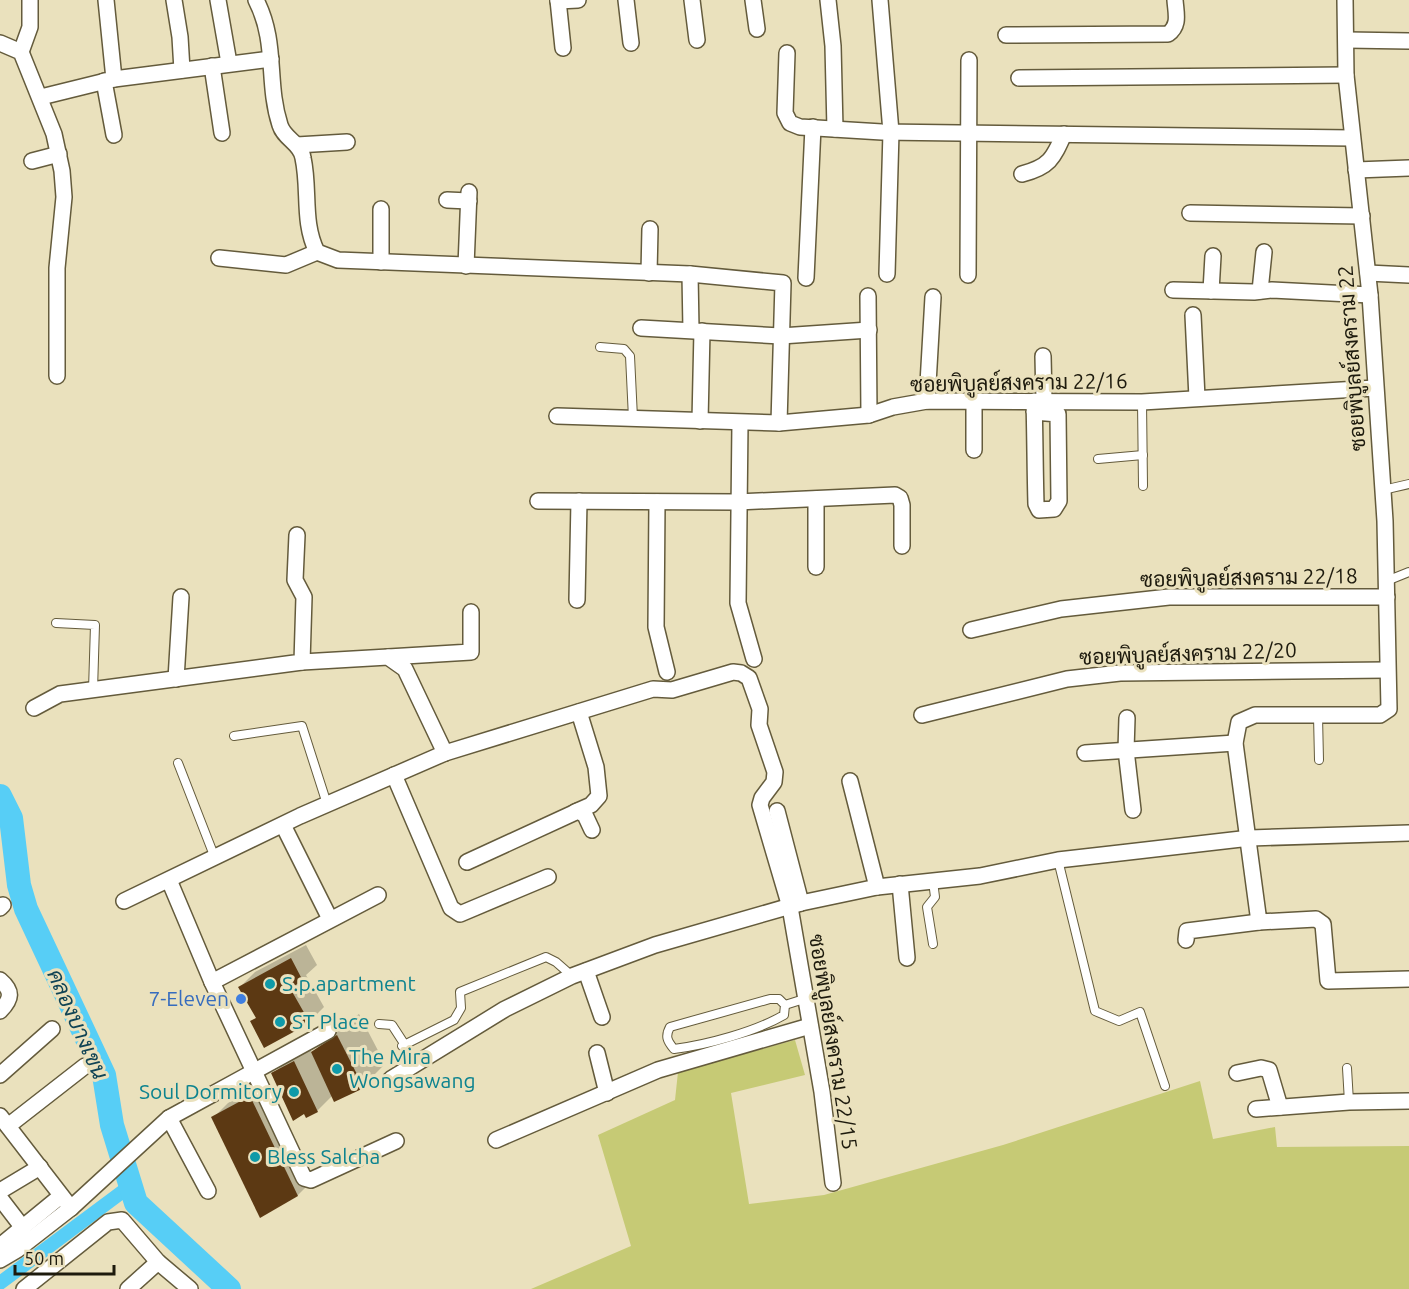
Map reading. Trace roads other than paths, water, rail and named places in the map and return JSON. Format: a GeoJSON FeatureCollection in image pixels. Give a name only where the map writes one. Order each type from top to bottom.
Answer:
{"type":"FeatureCollection","features":[{"type":"Feature","properties":{"kind":"street"},"geometry":{"type":"LineString","coordinates":[[30,0],[30,27],[21,52],[41,97],[59,154],[64,198],[56,289],[57,376]]}},
{"type":"Feature","properties":{"kind":"street"},"geometry":{"type":"LineString","coordinates":[[106,0],[114,135]]}},
{"type":"Feature","properties":{"kind":"street"},"geometry":{"type":"LineString","coordinates":[[174,0],[182,70]]}},
{"type":"Feature","properties":{"kind":"street"},"geometry":{"type":"LineString","coordinates":[[218,0],[229,63]]}},
{"type":"Feature","properties":{"kind":"street"},"geometry":{"type":"LineString","coordinates":[[256,0],[269,33],[279,124],[303,156],[307,219],[311,240],[317,252],[331,259],[690,274],[783,283],[779,423]]}},
{"type":"Feature","properties":{"kind":"street"},"geometry":{"type":"LineString","coordinates":[[563,48],[558,1],[579,0]]}},
{"type":"Feature","properties":{"kind":"street"},"geometry":{"type":"LineString","coordinates":[[631,0],[631,43]]}},
{"type":"Feature","properties":{"kind":"street"},"geometry":{"type":"LineString","coordinates":[[692,0],[697,40]]}},
{"type":"Feature","properties":{"kind":"street"},"geometry":{"type":"LineString","coordinates":[[753,0],[757,29]]}},
{"type":"Feature","properties":{"kind":"street"},"geometry":{"type":"LineString","coordinates":[[828,0],[833,46],[835,129]]}},
{"type":"Feature","properties":{"kind":"street"},"geometry":{"type":"LineString","coordinates":[[880,0],[891,132],[887,274]]}},
{"type":"Feature","properties":{"kind":"street"},"geometry":{"type":"LineString","coordinates":[[1006,35],[1168,34],[1174,29],[1177,21],[1175,0]]}},
{"type":"Feature","properties":{"kind":"street","name":"ซอยพิบูลย์สงคราม 22"},"geometry":{"type":"LineString","coordinates":[[1318,716],[1380,715],[1387,713],[1389,709],[1387,670],[1389,580],[1370,295],[1346,75],[1346,0]]}},
{"type":"Feature","properties":{"kind":"street"},"geometry":{"type":"LineString","coordinates":[[1347,40],[1409,41]]}},
{"type":"Feature","properties":{"kind":"street"},"geometry":{"type":"LineString","coordinates":[[0,44],[21,52]]}},
{"type":"Feature","properties":{"kind":"street"},"geometry":{"type":"LineString","coordinates":[[788,52],[785,113],[794,126],[891,132],[1352,138]]}},
{"type":"Feature","properties":{"kind":"street"},"geometry":{"type":"LineString","coordinates":[[41,97],[109,80],[271,59]]}},
{"type":"Feature","properties":{"kind":"street"},"geometry":{"type":"LineString","coordinates":[[969,60],[969,275]]}},
{"type":"Feature","properties":{"kind":"street"},"geometry":{"type":"LineString","coordinates":[[212,66],[222,133]]}},
{"type":"Feature","properties":{"kind":"street"},"geometry":{"type":"LineString","coordinates":[[1019,78],[1346,75]]}},
{"type":"Feature","properties":{"kind":"street"},"geometry":{"type":"LineString","coordinates":[[806,278],[813,127]]}},
{"type":"Feature","properties":{"kind":"street"},"geometry":{"type":"LineString","coordinates":[[1022,174],[1040,169],[1050,162],[1064,134]]}},
{"type":"Feature","properties":{"kind":"street"},"geometry":{"type":"LineString","coordinates":[[297,145],[347,142]]}},
{"type":"Feature","properties":{"kind":"street"},"geometry":{"type":"LineString","coordinates":[[32,161],[59,154]]}},
{"type":"Feature","properties":{"kind":"street"},"geometry":{"type":"LineString","coordinates":[[1356,170],[1409,168]]}},
{"type":"Feature","properties":{"kind":"street"},"geometry":{"type":"LineString","coordinates":[[447,200],[469,197],[466,266]]}},
{"type":"Feature","properties":{"kind":"street"},"geometry":{"type":"LineString","coordinates":[[381,209],[381,262]]}},
{"type":"Feature","properties":{"kind":"street"},"geometry":{"type":"LineString","coordinates":[[1190,213],[1362,216]]}},
{"type":"Feature","properties":{"kind":"street"},"geometry":{"type":"LineString","coordinates":[[649,273],[650,229]]}},
{"type":"Feature","properties":{"kind":"street"},"geometry":{"type":"LineString","coordinates":[[219,258],[286,265],[317,252]]}},
{"type":"Feature","properties":{"kind":"street"},"geometry":{"type":"LineString","coordinates":[[1260,291],[1264,252]]}},
{"type":"Feature","properties":{"kind":"street"},"geometry":{"type":"LineString","coordinates":[[1211,291],[1213,256]]}},
{"type":"Feature","properties":{"kind":"street"},"geometry":{"type":"LineString","coordinates":[[1368,273],[1409,275]]}},
{"type":"Feature","properties":{"kind":"street"},"geometry":{"type":"LineString","coordinates":[[690,274],[696,330],[700,421]]}},
{"type":"Feature","properties":{"kind":"street"},"geometry":{"type":"LineString","coordinates":[[1173,290],[1370,295]]}},
{"type":"Feature","properties":{"kind":"street"},"geometry":{"type":"LineString","coordinates":[[868,296],[869,415]]}},
{"type":"Feature","properties":{"kind":"street"},"geometry":{"type":"LineString","coordinates":[[927,401],[933,297]]}},
{"type":"Feature","properties":{"kind":"street"},"geometry":{"type":"LineString","coordinates":[[1193,315],[1197,398]]}},
{"type":"Feature","properties":{"kind":"street"},"geometry":{"type":"LineString","coordinates":[[641,328],[781,336],[868,330]]}},
{"type":"Feature","properties":{"kind":"street"},"geometry":{"type":"LineString","coordinates":[[1037,404],[1058,414],[1059,501],[1054,509],[1039,510],[1036,504],[1037,404],[1043,356]]}},
{"type":"Feature","properties":{"kind":"street","name":"ซอยพิบูลย์สงคราม 22/16"},"geometry":{"type":"LineString","coordinates":[[557,416],[779,423],[869,415],[893,407],[927,401],[1037,404],[1142,402],[1375,388]]}},
{"type":"Feature","properties":{"kind":"street"},"geometry":{"type":"LineString","coordinates":[[974,401],[974,450]]}},
{"type":"Feature","properties":{"kind":"street"},"geometry":{"type":"LineString","coordinates":[[740,423],[737,502],[738,603],[754,659]]}},
{"type":"Feature","properties":{"kind":"street"},"geometry":{"type":"LineString","coordinates":[[1035,460],[1059,460]]}},
{"type":"Feature","properties":{"kind":"street"},"geometry":{"type":"LineString","coordinates":[[538,501],[737,502],[895,495],[900,498],[902,546]]}},
{"type":"Feature","properties":{"kind":"street"},"geometry":{"type":"LineString","coordinates":[[816,498],[816,567]]}},
{"type":"Feature","properties":{"kind":"street"},"geometry":{"type":"LineString","coordinates":[[577,600],[579,501]]}},
{"type":"Feature","properties":{"kind":"street"},"geometry":{"type":"LineString","coordinates":[[657,502],[657,627],[667,672]]}},
{"type":"Feature","properties":{"kind":"street"},"geometry":{"type":"LineString","coordinates":[[297,535],[295,580],[304,597],[303,662]]}},
{"type":"Feature","properties":{"kind":"street"},"geometry":{"type":"LineString","coordinates":[[176,679],[181,597]]}},
{"type":"Feature","properties":{"kind":"street","name":"ซอยพิบูลย์สงคราม 22/18"},"geometry":{"type":"LineString","coordinates":[[971,630],[1060,609],[1169,597],[1388,597]]}},
{"type":"Feature","properties":{"kind":"street"},"geometry":{"type":"LineString","coordinates":[[34,708],[60,694],[303,662],[471,652],[471,612]]}},
{"type":"Feature","properties":{"kind":"street"},"geometry":{"type":"LineString","coordinates":[[388,657],[405,669],[445,753]]}},
{"type":"Feature","properties":{"kind":"street","name":"ซอยพิบูลย์สงคราม 22/20"},"geometry":{"type":"LineString","coordinates":[[922,715],[1067,679],[1120,673],[1387,670]]}},
{"type":"Feature","properties":{"kind":"street"},"geometry":{"type":"LineString","coordinates":[[124,901],[327,804],[445,753],[653,689],[672,690],[733,672],[741,672],[749,678],[760,709],[759,725],[776,772],[774,782],[762,798],[760,806],[796,905]]}},
{"type":"Feature","properties":{"kind":"street"},"geometry":{"type":"LineString","coordinates":[[467,862],[591,805],[599,796],[596,767],[579,712]]}},
{"type":"Feature","properties":{"kind":"street"},"geometry":{"type":"LineString","coordinates":[[1259,922],[1250,838],[1235,743],[1236,729],[1244,718],[1255,715],[1318,716]]}},
{"type":"Feature","properties":{"kind":"street"},"geometry":{"type":"LineString","coordinates":[[1127,718],[1126,750],[1133,810]]}},
{"type":"Feature","properties":{"kind":"street"},"geometry":{"type":"LineString","coordinates":[[1085,753],[1235,743]]}},
{"type":"Feature","properties":{"kind":"street"},"geometry":{"type":"LineString","coordinates":[[394,775],[451,908],[460,914],[548,877]]}},
{"type":"Feature","properties":{"kind":"street"},"geometry":{"type":"LineString","coordinates":[[850,781],[877,887]]}},
{"type":"Feature","properties":{"kind":"street"},"geometry":{"type":"LineString","coordinates":[[777,810],[796,905]]}},
{"type":"Feature","properties":{"kind":"street"},"geometry":{"type":"LineString","coordinates":[[575,812],[585,815],[592,830]]}},
{"type":"Feature","properties":{"kind":"street"},"geometry":{"type":"LineString","coordinates":[[283,825],[330,919]]}},
{"type":"Feature","properties":{"kind":"street"},"geometry":{"type":"LineString","coordinates":[[391,1079],[505,1009],[579,974],[655,945],[796,905],[877,887],[980,876],[1058,860],[1250,838],[1409,833]]}},
{"type":"Feature","properties":{"kind":"street"},"geometry":{"type":"LineString","coordinates":[[169,880],[212,982],[307,1181],[396,1141]]}},
{"type":"Feature","properties":{"kind":"street"},"geometry":{"type":"LineString","coordinates":[[900,884],[907,958]]}},
{"type":"Feature","properties":{"kind":"street"},"geometry":{"type":"LineString","coordinates":[[212,982],[378,895]]}},
{"type":"Feature","properties":{"kind":"street","name":"ซอยพิบูลย์สงคราม 22/15"},"geometry":{"type":"LineString","coordinates":[[796,905],[804,999],[822,1092],[833,1183]]}},
{"type":"Feature","properties":{"kind":"street"},"geometry":{"type":"LineString","coordinates":[[1186,940],[1187,931],[1259,922],[1316,919],[1323,924],[1328,981],[1409,979]]}},
{"type":"Feature","properties":{"kind":"street"},"geometry":{"type":"LineString","coordinates":[[579,974],[602,1017]]}},
{"type":"Feature","properties":{"kind":"street"},"geometry":{"type":"LineString","coordinates":[[0,980],[9,988],[10,994],[8,1003],[0,1011]]}},
{"type":"Feature","properties":{"kind":"street"},"geometry":{"type":"LineString","coordinates":[[496,1140],[658,1070],[810,1026]]}},
{"type":"Feature","properties":{"kind":"street"},"geometry":{"type":"LineString","coordinates":[[0,1075],[52,1029]]}},
{"type":"Feature","properties":{"kind":"street"},"geometry":{"type":"LineString","coordinates":[[0,1260],[17,1251],[71,1208],[169,1118],[328,1031]]}},
{"type":"Feature","properties":{"kind":"street"},"geometry":{"type":"LineString","coordinates":[[597,1053],[607,1093]]}},
{"type":"Feature","properties":{"kind":"street"},"geometry":{"type":"LineString","coordinates":[[71,1208],[4,1121],[85,1066]]}},
{"type":"Feature","properties":{"kind":"street"},"geometry":{"type":"LineString","coordinates":[[1237,1072],[1261,1068],[1269,1070],[1280,1107]]}},
{"type":"Feature","properties":{"kind":"street"},"geometry":{"type":"LineString","coordinates":[[1256,1109],[1349,1102],[1409,1101]]}},
{"type":"Feature","properties":{"kind":"street"},"geometry":{"type":"LineString","coordinates":[[169,1118],[208,1191]]}},
{"type":"Feature","properties":{"kind":"street"},"geometry":{"type":"LineString","coordinates":[[0,1191],[39,1167]]}},
{"type":"Feature","properties":{"kind":"street"},"geometry":{"type":"LineString","coordinates":[[0,1198],[22,1228]]}},
{"type":"Feature","properties":{"kind":"street"},"geometry":{"type":"LineString","coordinates":[[0,1246],[56,1200]]}},
{"type":"Feature","properties":{"kind":"street"},"geometry":{"type":"LineString","coordinates":[[24,1289],[108,1222],[122,1220],[158,1262],[190,1289]]}},
{"type":"Feature","properties":{"kind":"street"},"geometry":{"type":"LineString","coordinates":[[128,1289],[158,1262]]}},
{"type":"Feature","properties":{"kind":"lane"},"geometry":{"type":"LineString","coordinates":[[600,347],[624,349],[630,356],[633,418]]}},
{"type":"Feature","properties":{"kind":"lane"},"geometry":{"type":"LineString","coordinates":[[1142,402],[1143,486]]}},
{"type":"Feature","properties":{"kind":"lane"},"geometry":{"type":"LineString","coordinates":[[1098,459],[1143,455]]}},
{"type":"Feature","properties":{"kind":"lane"},"geometry":{"type":"LineString","coordinates":[[1383,489],[1409,484]]}},
{"type":"Feature","properties":{"kind":"lane"},"geometry":{"type":"LineString","coordinates":[[1389,580],[1409,572]]}},
{"type":"Feature","properties":{"kind":"lane"},"geometry":{"type":"LineString","coordinates":[[56,622],[95,625],[93,690]]}},
{"type":"Feature","properties":{"kind":"lane"},"geometry":{"type":"LineString","coordinates":[[1318,716],[1319,760]]}},
{"type":"Feature","properties":{"kind":"lane"},"geometry":{"type":"LineString","coordinates":[[234,736],[302,726],[327,804]]}},
{"type":"Feature","properties":{"kind":"lane"},"geometry":{"type":"LineString","coordinates":[[178,763],[215,858]]}},
{"type":"Feature","properties":{"kind":"lane"},"geometry":{"type":"LineString","coordinates":[[1058,860],[1095,1011],[1119,1021],[1140,1012],[1165,1086]]}},
{"type":"Feature","properties":{"kind":"lane"},"geometry":{"type":"LineString","coordinates":[[933,881],[935,897],[927,907],[933,944]]}},
{"type":"Feature","properties":{"kind":"lane"},"geometry":{"type":"LineString","coordinates":[[379,1024],[392,1025],[404,1046],[453,1020],[461,1008],[460,992],[504,973],[546,957],[579,974]]}},
{"type":"Feature","properties":{"kind":"lane"},"geometry":{"type":"LineString","coordinates":[[770,999],[779,999],[785,1005],[783,1015],[763,1026],[688,1047],[674,1049],[667,1041],[666,1034],[670,1027],[770,999]]}},
{"type":"Feature","properties":{"kind":"lane"},"geometry":{"type":"LineString","coordinates":[[785,1005],[804,999]]}},
{"type":"Feature","properties":{"kind":"lane"},"geometry":{"type":"LineString","coordinates":[[1347,1068],[1349,1102]]}},
{"type":"Feature","properties":{"kind":"waterway","name":"คลองบางเขน"},"geometry":{"type":"LineString","coordinates":[[0,796],[11,818],[19,885],[26,909],[104,1075],[112,1125],[136,1203],[229,1289]]}},
{"type":"Feature","properties":{"kind":"waterway"},"geometry":{"type":"LineString","coordinates":[[0,1283],[130,1186]]}},
{"type":"Feature","properties":{"kind":"place","name":"S.p.apartment"},"geometry":{"type":"Point","coordinates":[270,984]}},
{"type":"Feature","properties":{"kind":"place","name":"7-Eleven"},"geometry":{"type":"Point","coordinates":[241,999]}},
{"type":"Feature","properties":{"kind":"place","name":"ST Place"},"geometry":{"type":"Point","coordinates":[280,1022]}},
{"type":"Feature","properties":{"kind":"place","name":"The Mira Wongsawang"},"geometry":{"type":"Point","coordinates":[337,1069]}},
{"type":"Feature","properties":{"kind":"place","name":"Soul Dormitory"},"geometry":{"type":"Point","coordinates":[294,1092]}},
{"type":"Feature","properties":{"kind":"place","name":"Bless Salcha"},"geometry":{"type":"Point","coordinates":[255,1157]}}]}
